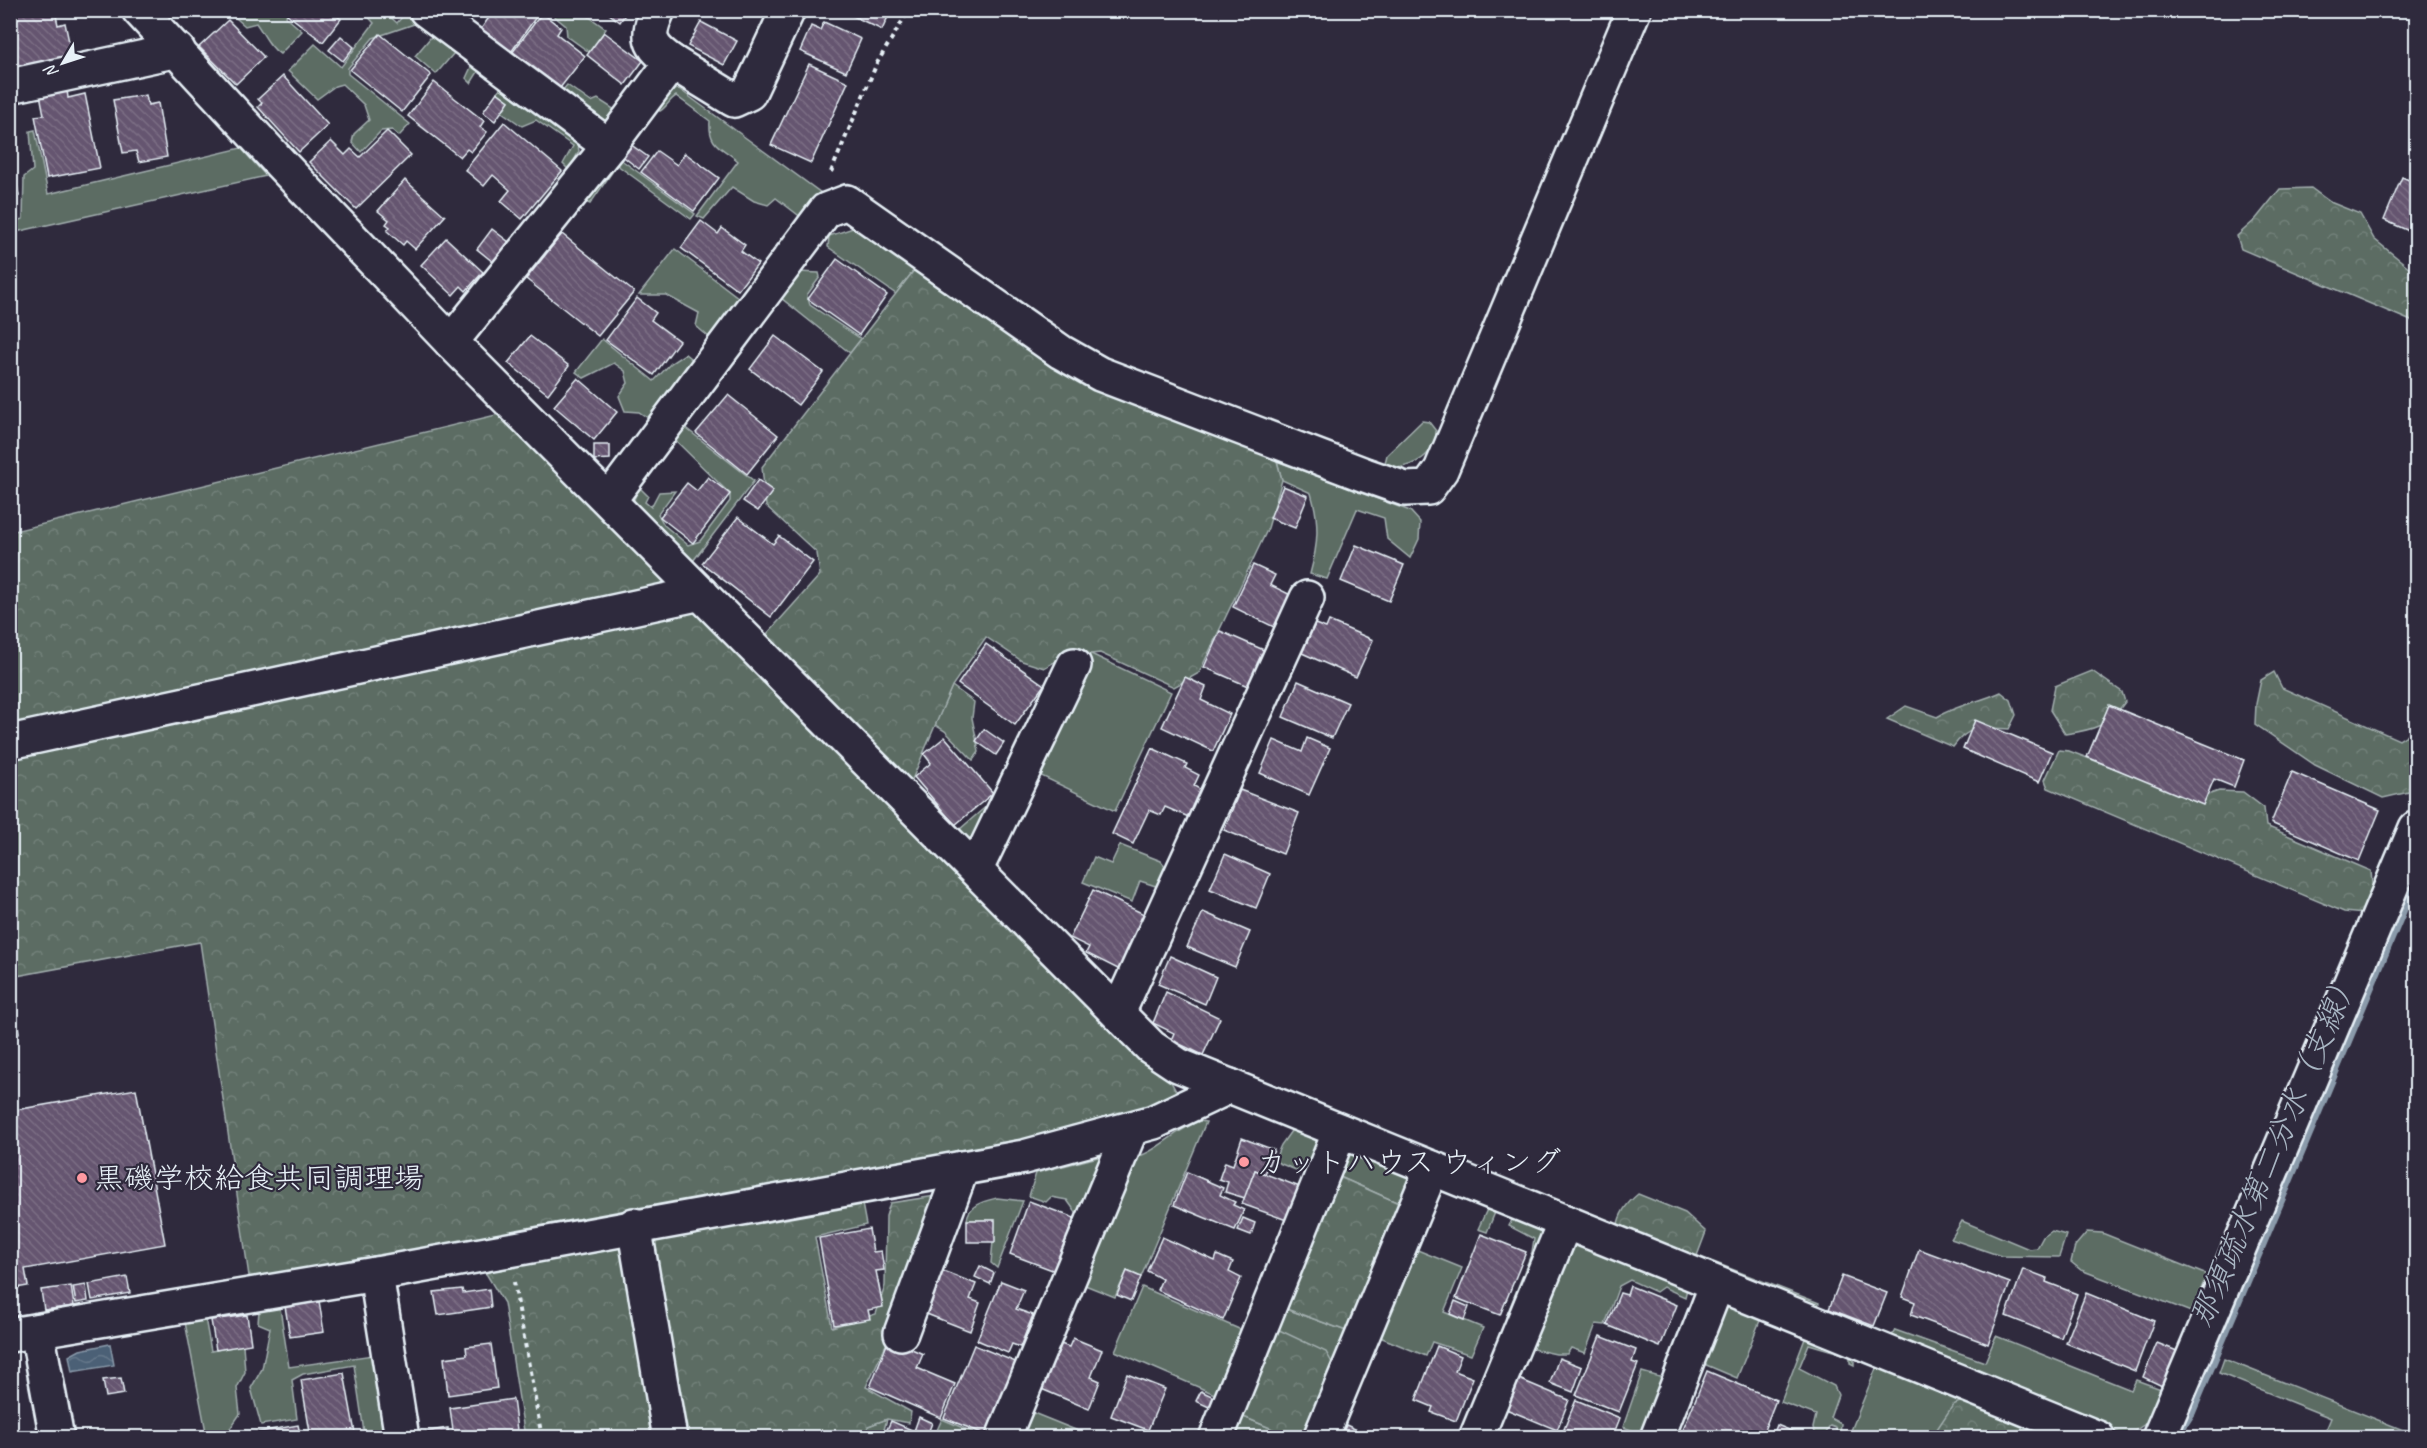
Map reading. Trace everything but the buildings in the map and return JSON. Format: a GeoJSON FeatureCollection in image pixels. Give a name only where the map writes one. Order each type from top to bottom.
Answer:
{"type":"FeatureCollection","features":[{"type":"Feature","properties":{"kind":"street"},"geometry":{"type":"LineString","coordinates":[[139,10],[281,165],[451,342],[1151,1047],[1178,1065],[2098,1437]]}},
{"type":"Feature","properties":{"kind":"street"},"geometry":{"type":"LineString","coordinates":[[426,10],[609,146]]}},
{"type":"Feature","properties":{"kind":"street"},"geometry":{"type":"LineString","coordinates":[[658,10],[651,26],[650,40],[658,52],[734,100],[749,93],[788,10]]}},
{"type":"Feature","properties":{"kind":"street"},"geometry":{"type":"LineString","coordinates":[[609,500],[826,210],[847,202],[1061,352],[1100,374],[1365,476],[1405,489],[1428,488],[1441,470],[1634,10]]}},
{"type":"Feature","properties":{"kind":"street"},"geometry":{"type":"LineString","coordinates":[[10,86],[177,50]]}},
{"type":"Feature","properties":{"kind":"street"},"geometry":{"type":"LineString","coordinates":[[451,342],[609,146],[672,62]]}},
{"type":"Feature","properties":{"kind":"street"},"geometry":{"type":"LineString","coordinates":[[10,742],[701,593]]}},
{"type":"Feature","properties":{"kind":"street"},"geometry":{"type":"LineString","coordinates":[[1118,1013],[1307,598]]}},
{"type":"Feature","properties":{"kind":"street"},"geometry":{"type":"LineString","coordinates":[[976,869],[1074,665]]}},
{"type":"Feature","properties":{"kind":"street"},"geometry":{"type":"LineString","coordinates":[[2159,1437],[2416,828]]}},
{"type":"Feature","properties":{"kind":"street"},"geometry":{"type":"LineString","coordinates":[[57,1437],[24,1333],[376,1274],[633,1225],[1024,1157],[1154,1122],[1230,1086]]}},
{"type":"Feature","properties":{"kind":"street"},"geometry":{"type":"LineString","coordinates":[[1003,1437],[1131,1129]]}},
{"type":"Feature","properties":{"kind":"street"},"geometry":{"type":"LineString","coordinates":[[1216,1437],[1340,1131]]}},
{"type":"Feature","properties":{"kind":"street"},"geometry":{"type":"LineString","coordinates":[[901,1333],[962,1168]]}},
{"type":"Feature","properties":{"kind":"street"},"geometry":{"type":"LineString","coordinates":[[1320,1437],[1432,1168]]}},
{"type":"Feature","properties":{"kind":"street"},"geometry":{"type":"LineString","coordinates":[[1476,1437],[1565,1222]]}},
{"type":"Feature","properties":{"kind":"street"},"geometry":{"type":"LineString","coordinates":[[633,1225],[670,1437]]}},
{"type":"Feature","properties":{"kind":"street"},"geometry":{"type":"LineString","coordinates":[[376,1274],[402,1437]]}},
{"type":"Feature","properties":{"kind":"street"},"geometry":{"type":"LineString","coordinates":[[1657,1437],[1717,1284]]}},
{"type":"Feature","properties":{"kind":"path"},"geometry":{"type":"LineString","coordinates":[[847,202],[837,193],[829,179],[877,63],[909,10]]}},
{"type":"Feature","properties":{"kind":"path"},"geometry":{"type":"LineString","coordinates":[[508,1248],[542,1437]]}},
{"type":"Feature","properties":{"kind":"green space"},"geometry":{"type":"Polygon","coordinates":[[[228,11],[287,11],[286,17],[302,31],[280,54],[256,23],[245,26],[228,11]]]}},
{"type":"Feature","properties":{"kind":"green space"},"geometry":{"type":"Polygon","coordinates":[[[363,11],[384,11],[397,23],[407,11],[419,18],[414,24],[373,38],[348,68],[348,74],[410,124],[399,136],[392,130],[381,131],[361,152],[352,142],[354,134],[369,120],[364,105],[342,84],[335,86],[317,99],[288,71],[315,44],[341,67],[374,23],[363,11]]]}},
{"type":"Feature","properties":{"kind":"green space"},"geometry":{"type":"Polygon","coordinates":[[[548,11],[581,11],[606,29],[589,52],[567,36],[566,26],[548,11]]]}},
{"type":"Feature","properties":{"kind":"green space"},"geometry":{"type":"Polygon","coordinates":[[[436,31],[483,64],[471,83],[466,78],[472,65],[454,53],[436,74],[415,56],[436,31]]]}},
{"type":"Feature","properties":{"kind":"green space"},"geometry":{"type":"Polygon","coordinates":[[[504,84],[576,135],[579,151],[569,170],[563,164],[573,146],[536,120],[522,126],[502,112],[509,101],[497,92],[504,84]]]}},
{"type":"Feature","properties":{"kind":"green space"},"geometry":{"type":"Polygon","coordinates":[[[567,85],[591,102],[598,99],[615,110],[608,120],[593,123],[558,96],[567,85]]]}},
{"type":"Feature","properties":{"kind":"green space"},"geometry":{"type":"Polygon","coordinates":[[[679,89],[821,193],[802,218],[776,198],[768,205],[754,201],[732,187],[704,219],[697,216],[738,161],[714,141],[711,136],[710,121],[676,96],[660,111],[654,107],[666,91],[679,89]]]}},
{"type":"Feature","properties":{"kind":"green space"},"geometry":{"type":"Polygon","coordinates":[[[35,130],[48,194],[241,148],[266,176],[11,233],[11,222],[23,219],[24,177],[33,170],[30,131],[35,130]]]}},
{"type":"Feature","properties":{"kind":"green space"},"geometry":{"type":"Polygon","coordinates":[[[616,156],[695,214],[691,219],[617,165],[590,204],[583,201],[616,156]]]}},
{"type":"Feature","properties":{"kind":"green space"},"geometry":{"type":"Polygon","coordinates":[[[2311,188],[2330,202],[2360,214],[2374,239],[2416,273],[2416,323],[2241,249],[2237,236],[2255,220],[2280,189],[2311,188]]]}},
{"type":"Feature","properties":{"kind":"green space"},"geometry":{"type":"Polygon","coordinates":[[[856,227],[915,269],[896,294],[828,247],[829,236],[856,227]]]}},
{"type":"Feature","properties":{"kind":"green space"},"geometry":{"type":"Polygon","coordinates":[[[675,249],[739,298],[710,338],[696,326],[699,313],[666,295],[639,295],[675,249]]]}},
{"type":"Feature","properties":{"kind":"green space"},"geometry":{"type":"Polygon","coordinates":[[[915,269],[1269,451],[1277,461],[1282,480],[1268,528],[1199,673],[1174,687],[1100,653],[1063,657],[1044,668],[1022,661],[986,637],[952,686],[908,789],[1164,1069],[1177,1093],[1169,1105],[1130,1122],[857,1177],[866,1225],[815,1237],[832,1327],[876,1314],[885,1286],[886,1216],[890,1203],[936,1196],[892,1332],[866,1387],[911,1412],[909,1423],[887,1419],[868,1426],[867,1438],[525,1437],[504,1303],[487,1275],[461,1249],[262,1283],[249,1276],[200,942],[11,977],[10,532],[504,413],[750,653],[820,575],[817,553],[766,506],[762,467],[915,269]]]}},
{"type":"Feature","properties":{"kind":"green space"},"geometry":{"type":"Polygon","coordinates":[[[798,272],[819,273],[820,277],[807,295],[810,305],[861,339],[850,353],[781,298],[798,272]]]}},
{"type":"Feature","properties":{"kind":"green space"},"geometry":{"type":"Polygon","coordinates":[[[602,339],[654,381],[671,363],[685,354],[694,361],[648,418],[639,412],[625,411],[619,396],[628,383],[625,371],[614,363],[584,378],[576,372],[602,339]]]}},
{"type":"Feature","properties":{"kind":"green space"},"geometry":{"type":"Polygon","coordinates":[[[1422,421],[1429,422],[1436,431],[1432,447],[1416,462],[1392,469],[1385,463],[1387,455],[1422,421]]]}},
{"type":"Feature","properties":{"kind":"green space"},"geometry":{"type":"Polygon","coordinates":[[[683,426],[754,481],[693,561],[633,502],[639,487],[648,496],[645,502],[651,507],[659,492],[675,491],[658,514],[664,525],[688,545],[700,541],[730,501],[730,494],[673,438],[683,426]]]}},
{"type":"Feature","properties":{"kind":"green space"},"geometry":{"type":"Polygon","coordinates":[[[1277,461],[1410,511],[1420,522],[1419,539],[1410,558],[1387,539],[1384,518],[1357,509],[1327,579],[1310,574],[1317,534],[1316,514],[1311,493],[1282,480],[1277,461]]]}},
{"type":"Feature","properties":{"kind":"green space"},"geometry":{"type":"Polygon","coordinates":[[[1089,653],[1171,692],[1115,811],[1033,772],[1089,653]]]}},
{"type":"Feature","properties":{"kind":"green space"},"geometry":{"type":"Polygon","coordinates":[[[2092,671],[2122,692],[2125,702],[2113,717],[2100,726],[2065,734],[2050,710],[2055,686],[2092,671]]]}},
{"type":"Feature","properties":{"kind":"green space"},"geometry":{"type":"Polygon","coordinates":[[[2274,672],[2282,688],[2399,740],[2407,735],[2416,722],[2416,783],[2413,791],[2383,798],[2315,765],[2255,724],[2261,680],[2274,672]]]}},
{"type":"Feature","properties":{"kind":"green space"},"geometry":{"type":"Polygon","coordinates":[[[952,686],[974,702],[972,718],[979,752],[973,760],[945,731],[935,725],[952,686]]]}},
{"type":"Feature","properties":{"kind":"green space"},"geometry":{"type":"Polygon","coordinates":[[[2001,692],[2011,700],[2016,715],[2009,729],[1977,729],[1965,734],[1953,747],[1887,719],[1906,706],[1937,717],[1952,709],[2001,692]]]}},
{"type":"Feature","properties":{"kind":"green space"},"geometry":{"type":"Polygon","coordinates":[[[2059,750],[2069,751],[2196,799],[2219,791],[2243,792],[2264,808],[2266,826],[2371,871],[2373,896],[2364,914],[2344,912],[2048,788],[2045,780],[2059,750]]]}},
{"type":"Feature","properties":{"kind":"green space"},"geometry":{"type":"Polygon","coordinates":[[[911,780],[947,820],[960,829],[990,803],[970,849],[908,789],[911,780]]]}},
{"type":"Feature","properties":{"kind":"green space"},"geometry":{"type":"Polygon","coordinates":[[[1120,845],[1161,861],[1169,871],[1162,888],[1140,881],[1132,902],[1083,882],[1094,857],[1111,864],[1120,845]]]}},
{"type":"Feature","properties":{"kind":"green space"},"geometry":{"type":"Polygon","coordinates":[[[1200,1121],[1206,1122],[1141,1277],[1127,1271],[1115,1297],[1080,1283],[1129,1159],[1148,1152],[1181,1130],[1200,1121]]]}},
{"type":"Feature","properties":{"kind":"green space"},"geometry":{"type":"Polygon","coordinates":[[[1296,1124],[1327,1135],[1313,1177],[1274,1161],[1281,1145],[1296,1124]]]}},
{"type":"Feature","properties":{"kind":"green space"},"geometry":{"type":"Polygon","coordinates":[[[1357,1148],[1410,1172],[1412,1182],[1403,1205],[1333,1174],[1342,1153],[1357,1148]]]}},
{"type":"Feature","properties":{"kind":"green space"},"geometry":{"type":"Polygon","coordinates":[[[1098,1157],[1103,1160],[1072,1232],[1077,1214],[1067,1200],[1051,1197],[1046,1202],[1029,1196],[1036,1173],[1098,1157]]]}},
{"type":"Feature","properties":{"kind":"green space"},"geometry":{"type":"Polygon","coordinates":[[[1333,1174],[1403,1205],[1349,1332],[1284,1308],[1333,1174]]]}},
{"type":"Feature","properties":{"kind":"green space"},"geometry":{"type":"Polygon","coordinates":[[[1638,1194],[1685,1213],[1706,1232],[1695,1261],[1617,1229],[1624,1210],[1638,1194]]]}},
{"type":"Feature","properties":{"kind":"green space"},"geometry":{"type":"Polygon","coordinates":[[[997,1198],[1023,1201],[997,1268],[991,1263],[995,1220],[967,1220],[970,1210],[974,1207],[997,1198]]]}},
{"type":"Feature","properties":{"kind":"green space"},"geometry":{"type":"Polygon","coordinates":[[[1490,1203],[1541,1223],[1547,1235],[1513,1319],[1506,1317],[1532,1252],[1534,1239],[1509,1226],[1513,1218],[1496,1210],[1487,1232],[1478,1229],[1490,1203]]]}},
{"type":"Feature","properties":{"kind":"green space"},"geometry":{"type":"Polygon","coordinates":[[[1962,1221],[2029,1249],[2037,1248],[2043,1237],[2052,1231],[2066,1235],[2059,1257],[2001,1256],[1951,1239],[1962,1221]]]}},
{"type":"Feature","properties":{"kind":"green space"},"geometry":{"type":"Polygon","coordinates":[[[2087,1232],[2102,1233],[2207,1275],[2191,1312],[2081,1270],[2071,1262],[2075,1246],[2087,1232]]]}},
{"type":"Feature","properties":{"kind":"green space"},"geometry":{"type":"Polygon","coordinates":[[[1577,1239],[1687,1289],[1685,1297],[1663,1287],[1656,1292],[1630,1280],[1619,1286],[1605,1325],[1596,1324],[1585,1353],[1571,1348],[1567,1354],[1556,1354],[1528,1348],[1567,1245],[1577,1239]]]}},
{"type":"Feature","properties":{"kind":"green space"},"geometry":{"type":"Polygon","coordinates":[[[1410,1247],[1462,1268],[1444,1312],[1483,1328],[1471,1355],[1432,1342],[1426,1356],[1375,1335],[1410,1247]]]}},
{"type":"Feature","properties":{"kind":"green space"},"geometry":{"type":"Polygon","coordinates":[[[1698,1256],[1819,1303],[1817,1310],[1695,1261],[1698,1256]]]}},
{"type":"Feature","properties":{"kind":"green space"},"geometry":{"type":"Polygon","coordinates":[[[1142,1287],[1246,1332],[1219,1396],[1115,1351],[1142,1287]]]}},
{"type":"Feature","properties":{"kind":"green space"},"geometry":{"type":"Polygon","coordinates":[[[1735,1303],[1763,1313],[1737,1378],[1704,1364],[1724,1310],[1735,1303]]]}},
{"type":"Feature","properties":{"kind":"green space"},"geometry":{"type":"Polygon","coordinates":[[[280,1308],[289,1367],[373,1355],[387,1437],[368,1437],[364,1432],[354,1365],[303,1374],[292,1380],[297,1419],[261,1425],[251,1388],[262,1369],[270,1328],[258,1323],[259,1311],[280,1308]]]}},
{"type":"Feature","properties":{"kind":"green space"},"geometry":{"type":"Polygon","coordinates":[[[1284,1308],[1349,1332],[1335,1368],[1275,1328],[1284,1308]]]}},
{"type":"Feature","properties":{"kind":"green space"},"geometry":{"type":"Polygon","coordinates":[[[205,1318],[211,1351],[243,1345],[245,1372],[237,1388],[240,1414],[227,1433],[227,1437],[207,1437],[185,1322],[205,1318]]]}},
{"type":"Feature","properties":{"kind":"green space"},"geometry":{"type":"Polygon","coordinates":[[[1275,1328],[1326,1352],[1335,1368],[1302,1437],[1292,1437],[1239,1415],[1275,1328]]]}},
{"type":"Feature","properties":{"kind":"green space"},"geometry":{"type":"Polygon","coordinates":[[[1895,1330],[1985,1362],[1996,1336],[2131,1390],[2136,1380],[2161,1389],[2148,1422],[2127,1436],[1889,1342],[1895,1330]]]}},
{"type":"Feature","properties":{"kind":"green space"},"geometry":{"type":"Polygon","coordinates":[[[1806,1336],[1854,1353],[1854,1365],[1850,1363],[1850,1356],[1809,1344],[1799,1368],[1834,1386],[1838,1395],[1830,1418],[1841,1424],[1840,1437],[1837,1437],[1836,1428],[1830,1426],[1824,1437],[1817,1436],[1813,1428],[1816,1415],[1781,1402],[1806,1336]]]}},
{"type":"Feature","properties":{"kind":"green space"},"geometry":{"type":"Polygon","coordinates":[[[2224,1359],[2416,1435],[2416,1437],[2323,1437],[2331,1418],[2219,1373],[2224,1359]]]}},
{"type":"Feature","properties":{"kind":"green space"},"geometry":{"type":"Polygon","coordinates":[[[1877,1366],[1966,1399],[1931,1437],[1848,1438],[1877,1366]]]}},
{"type":"Feature","properties":{"kind":"green space"},"geometry":{"type":"Polygon","coordinates":[[[1642,1372],[1663,1378],[1642,1434],[1623,1427],[1642,1372]]]}},
{"type":"Feature","properties":{"kind":"green space"},"geometry":{"type":"Polygon","coordinates":[[[1966,1399],[2069,1437],[1931,1438],[1953,1405],[1966,1399]]]}},
{"type":"Feature","properties":{"kind":"green space"},"geometry":{"type":"Polygon","coordinates":[[[1026,1410],[1078,1431],[1075,1437],[1036,1437],[1025,1433],[1023,1437],[1015,1438],[1026,1410]]]}},
{"type":"Feature","properties":{"kind":"green space"},"geometry":{"type":"Polygon","coordinates":[[[1239,1415],[1292,1437],[1227,1438],[1239,1415]]]}},
{"type":"Feature","properties":{"kind":"green space"},"geometry":{"type":"Polygon","coordinates":[[[887,1419],[882,1437],[867,1438],[868,1426],[887,1419]]]}},
{"type":"Feature","properties":{"kind":"green space"},"geometry":{"type":"Polygon","coordinates":[[[942,1419],[982,1436],[934,1437],[942,1419]]]}},
{"type":"Feature","properties":{"kind":"water"},"geometry":{"type":"Polygon","coordinates":[[[110,1344],[114,1365],[72,1372],[69,1356],[80,1350],[110,1344]]]}},
{"type":"Feature","properties":{"kind":"waterway","name":"那須疏水第二分水（支線）"},"geometry":{"type":"LineString","coordinates":[[2175,1437],[2191,1412],[2416,877]]}},
{"type":"Feature","properties":{"kind":"place","name":"カットハウス ウィング"},"geometry":{"type":"Point","coordinates":[1244,1162]}},
{"type":"Feature","properties":{"kind":"place","name":"黒磯学校給食共同調理場"},"geometry":{"type":"Point","coordinates":[82,1178]}}]}
